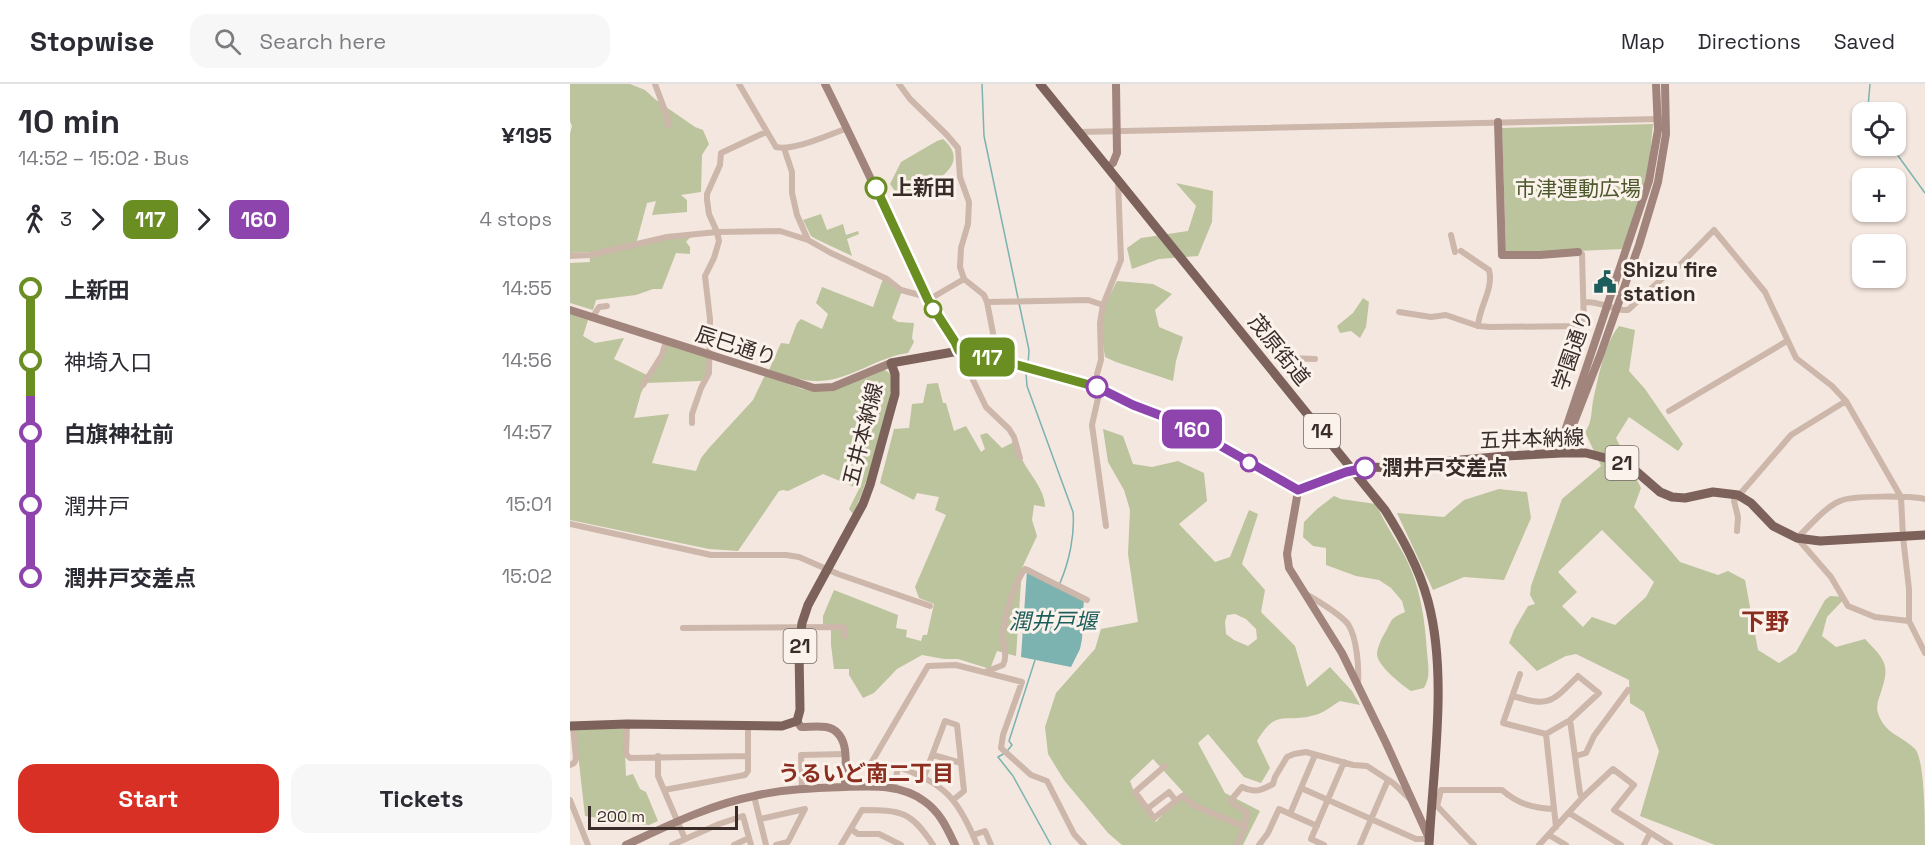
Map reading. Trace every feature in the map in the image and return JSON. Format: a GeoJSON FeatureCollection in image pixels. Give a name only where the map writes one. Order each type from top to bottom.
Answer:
{"type":"FeatureCollection","features":[{"type":"Feature","properties":{"kind":"main road","name":"茂原街道"},"geometry":{"type":"LineString","coordinates":[[1040,84],[1385,510],[1403,539],[1428,601],[1438,670],[1435,807],[1429,842]]}},
{"type":"Feature","properties":{"kind":"main road","name":"五井本納線"},"geometry":{"type":"LineString","coordinates":[[797,721],[800,710],[801,627],[808,605],[863,504],[870,485],[896,388],[891,363],[967,351],[1099,388],[1191,429],[1298,490],[1366,467],[1408,468],[1438,462],[1562,453],[1594,454],[1617,461],[1636,472],[1660,492],[1672,497],[1685,498],[1713,492],[1738,495]]}},
{"type":"Feature","properties":{"kind":"main road"},"geometry":{"type":"LineString","coordinates":[[1738,495],[1751,503],[1773,526],[1797,538],[1820,541],[1925,535]]}},
{"type":"Feature","properties":{"kind":"main road"},"geometry":{"type":"LineString","coordinates":[[571,726],[627,724],[782,726],[797,721]]}},
{"type":"Feature","properties":{"kind":"street"},"geometry":{"type":"LineString","coordinates":[[655,84],[668,125]]}},
{"type":"Feature","properties":{"kind":"street"},"geometry":{"type":"LineString","coordinates":[[739,84],[776,147],[784,148],[845,129]]}},
{"type":"Feature","properties":{"kind":"street"},"geometry":{"type":"LineString","coordinates":[[825,84],[928,298],[955,342],[986,407],[1009,429],[1014,437],[1020,458]]}},
{"type":"Feature","properties":{"kind":"street"},"geometry":{"type":"LineString","coordinates":[[899,84],[910,99],[958,148],[960,177],[969,202],[968,224],[960,248],[960,267],[964,279],[984,295],[987,302],[993,333],[990,358]]}},
{"type":"Feature","properties":{"kind":"street"},"geometry":{"type":"LineString","coordinates":[[1108,167],[1116,158],[1116,84]]}},
{"type":"Feature","properties":{"kind":"street","name":"学園通り"},"geometry":{"type":"LineString","coordinates":[[1562,453],[1562,440],[1612,307],[1649,181],[1662,119],[1656,84]]}},
{"type":"Feature","properties":{"kind":"street"},"geometry":{"type":"LineString","coordinates":[[1079,132],[1662,119],[1665,84]]}},
{"type":"Feature","properties":{"kind":"street"},"geometry":{"type":"LineString","coordinates":[[1399,312],[1431,317],[1446,315],[1478,326],[1490,327],[1584,326],[1582,254],[1578,252],[1502,255],[1498,122]]}},
{"type":"Feature","properties":{"kind":"street"},"geometry":{"type":"LineString","coordinates":[[692,423],[692,414],[700,388],[709,373],[710,319],[705,276],[718,247],[717,232],[706,200],[720,165],[722,153],[766,132]]}},
{"type":"Feature","properties":{"kind":"street"},"geometry":{"type":"LineString","coordinates":[[784,148],[792,172],[792,193],[797,215],[808,240]]}},
{"type":"Feature","properties":{"kind":"street"},"geometry":{"type":"LineString","coordinates":[[1106,526],[1092,425],[1099,388],[1097,374],[1101,360],[1100,323],[1103,304],[1121,260],[1118,180]]}},
{"type":"Feature","properties":{"kind":"street"},"geometry":{"type":"LineString","coordinates":[[1584,302],[1595,302],[1628,310],[1672,272],[1714,230],[1765,292],[1796,358],[1832,386],[1846,401],[1901,498],[1909,589],[1909,621],[1925,653]]}},
{"type":"Feature","properties":{"kind":"street"},"geometry":{"type":"LineString","coordinates":[[570,256],[590,255],[668,237],[717,232],[780,231],[808,240],[887,279],[901,290],[928,298],[964,279]]}},
{"type":"Feature","properties":{"kind":"street"},"geometry":{"type":"LineString","coordinates":[[1451,235],[1458,251],[1489,270],[1492,279],[1478,319],[1478,326]]}},
{"type":"Feature","properties":{"kind":"street"},"geometry":{"type":"LineString","coordinates":[[987,302],[1088,300],[1103,304]]}},
{"type":"Feature","properties":{"kind":"street"},"geometry":{"type":"LineString","coordinates":[[592,318],[599,308],[607,306]]}},
{"type":"Feature","properties":{"kind":"street","name":"辰巳通り"},"geometry":{"type":"LineString","coordinates":[[570,310],[806,387],[820,389],[833,387],[891,363]]}},
{"type":"Feature","properties":{"kind":"street"},"geometry":{"type":"LineString","coordinates":[[643,385],[662,355],[666,341]]}},
{"type":"Feature","properties":{"kind":"street"},"geometry":{"type":"LineString","coordinates":[[1669,411],[1787,341]]}},
{"type":"Feature","properties":{"kind":"street"},"geometry":{"type":"LineString","coordinates":[[1280,355],[1288,358],[1316,359]]}},
{"type":"Feature","properties":{"kind":"street"},"geometry":{"type":"LineString","coordinates":[[1737,531],[1738,517],[1733,504],[1738,495],[1791,435],[1846,401]]}},
{"type":"Feature","properties":{"kind":"street"},"geometry":{"type":"LineString","coordinates":[[1298,490],[1287,560],[1289,568],[1342,653],[1413,801],[1429,842]]}},
{"type":"Feature","properties":{"kind":"street"},"geometry":{"type":"LineString","coordinates":[[1909,621],[1875,617],[1848,606],[1831,577],[1797,538],[1831,506],[1841,500],[1851,498],[1925,499]]}},
{"type":"Feature","properties":{"kind":"street"},"geometry":{"type":"LineString","coordinates":[[570,524],[711,555],[792,556],[930,606]]}},
{"type":"Feature","properties":{"kind":"street"},"geometry":{"type":"LineString","coordinates":[[984,672],[1003,665],[1006,659],[1003,628],[1016,585],[1025,569],[1087,600]]}},
{"type":"Feature","properties":{"kind":"street"},"geometry":{"type":"LineString","coordinates":[[1304,593],[1347,623],[1353,635],[1359,669],[1358,687]]}},
{"type":"Feature","properties":{"kind":"street"},"geometry":{"type":"LineString","coordinates":[[683,628],[843,627],[845,636]]}},
{"type":"Feature","properties":{"kind":"street"},"geometry":{"type":"LineString","coordinates":[[871,786],[870,765],[928,666],[956,665],[1022,682],[1003,735],[1001,748],[1030,775],[1047,782],[1074,834],[1084,845]]}},
{"type":"Feature","properties":{"kind":"street"},"geometry":{"type":"LineString","coordinates":[[1513,696],[1540,703],[1556,699],[1578,676],[1599,693],[1570,720],[1546,734],[1503,723],[1520,674]]}},
{"type":"Feature","properties":{"kind":"street"},"geometry":{"type":"LineString","coordinates":[[1576,756],[1586,753],[1594,736],[1628,690]]}},
{"type":"Feature","properties":{"kind":"street"},"geometry":{"type":"LineString","coordinates":[[1570,720],[1582,798]]}},
{"type":"Feature","properties":{"kind":"street"},"geometry":{"type":"LineString","coordinates":[[797,721],[801,727],[826,727],[834,730],[842,738],[845,746],[845,787]]}},
{"type":"Feature","properties":{"kind":"street"},"geometry":{"type":"LineString","coordinates":[[924,777],[945,721],[957,725],[963,791],[953,800]]}},
{"type":"Feature","properties":{"kind":"street"},"geometry":{"type":"LineString","coordinates":[[627,724],[628,757],[748,756]]}},
{"type":"Feature","properties":{"kind":"street"},"geometry":{"type":"LineString","coordinates":[[664,790],[745,775],[748,771],[748,725]]}},
{"type":"Feature","properties":{"kind":"street"},"geometry":{"type":"LineString","coordinates":[[570,765],[576,759],[571,726]]}},
{"type":"Feature","properties":{"kind":"street"},"geometry":{"type":"LineString","coordinates":[[1546,734],[1556,827]]}},
{"type":"Feature","properties":{"kind":"street"},"geometry":{"type":"LineString","coordinates":[[1238,845],[1245,827],[1247,812],[1232,803],[1234,795],[1242,787],[1253,792],[1262,791],[1273,784],[1287,757],[1294,754],[1306,753],[1367,766],[1413,801]]}},
{"type":"Feature","properties":{"kind":"street"},"geometry":{"type":"LineString","coordinates":[[802,789],[801,755],[845,754]]}},
{"type":"Feature","properties":{"kind":"street"},"geometry":{"type":"LineString","coordinates":[[933,755],[961,763]]}},
{"type":"Feature","properties":{"kind":"street"},"geometry":{"type":"LineString","coordinates":[[1290,813],[1316,755]]}},
{"type":"Feature","properties":{"kind":"street"},"geometry":{"type":"LineString","coordinates":[[658,756],[658,776],[685,839]]}},
{"type":"Feature","properties":{"kind":"street"},"geometry":{"type":"LineString","coordinates":[[1324,845],[1311,839],[1344,762]]}},
{"type":"Feature","properties":{"kind":"street"},"geometry":{"type":"LineString","coordinates":[[1164,766],[1135,792],[1154,818],[1182,796],[1195,806],[1245,827]]}},
{"type":"Feature","properties":{"kind":"street"},"geometry":{"type":"LineString","coordinates":[[894,788],[898,767],[924,777],[946,792],[962,812],[977,845]]}},
{"type":"Feature","properties":{"kind":"street"},"geometry":{"type":"LineString","coordinates":[[1539,845],[1582,798],[1613,769],[1634,785],[1614,810],[1670,845]]}},
{"type":"Feature","properties":{"kind":"street"},"geometry":{"type":"LineString","coordinates":[[1360,845],[1388,780]]}},
{"type":"Feature","properties":{"kind":"street"},"geometry":{"type":"LineString","coordinates":[[626,845],[710,808],[754,796],[802,789],[871,786],[894,788],[914,794],[943,820],[952,844]]}},
{"type":"Feature","properties":{"kind":"street"},"geometry":{"type":"LineString","coordinates":[[1301,788],[1413,838],[1429,842]]}},
{"type":"Feature","properties":{"kind":"street"},"geometry":{"type":"LineString","coordinates":[[1474,845],[1435,807],[1441,790],[1502,790],[1512,800],[1537,808],[1554,809]]}},
{"type":"Feature","properties":{"kind":"street"},"geometry":{"type":"LineString","coordinates":[[1147,809],[1169,792],[1176,801]]}},
{"type":"Feature","properties":{"kind":"street"},"geometry":{"type":"LineString","coordinates":[[754,796],[766,845]]}},
{"type":"Feature","properties":{"kind":"street"},"geometry":{"type":"LineString","coordinates":[[570,800],[588,845]]}},
{"type":"Feature","properties":{"kind":"street"},"geometry":{"type":"LineString","coordinates":[[760,819],[805,809],[788,842],[776,845]]}},
{"type":"Feature","properties":{"kind":"street"},"geometry":{"type":"LineString","coordinates":[[1259,845],[1279,809],[1317,826]]}},
{"type":"Feature","properties":{"kind":"street"},"geometry":{"type":"LineString","coordinates":[[841,845],[862,810],[891,810],[907,816],[921,826],[933,845]]}},
{"type":"Feature","properties":{"kind":"street"},"geometry":{"type":"LineString","coordinates":[[1569,813],[1621,845]]}},
{"type":"Feature","properties":{"kind":"street"},"geometry":{"type":"LineString","coordinates":[[672,845],[743,816],[750,842],[734,845]]}},
{"type":"Feature","properties":{"kind":"street"},"geometry":{"type":"LineString","coordinates":[[851,829],[858,834],[879,834],[901,845]]}},
{"type":"Feature","properties":{"kind":"street"},"geometry":{"type":"LineString","coordinates":[[973,835],[985,831],[991,845]]}},
{"type":"Feature","properties":{"kind":"street"},"geometry":{"type":"LineString","coordinates":[[1644,845],[1650,833]]}},
{"type":"Feature","properties":{"kind":"street"},"geometry":{"type":"LineString","coordinates":[[1550,835],[1566,845]]}},
{"type":"Feature","properties":{"kind":"street"},"geometry":{"type":"LineString","coordinates":[[1410,845],[1413,838]]}},
{"type":"Feature","properties":{"kind":"green space"},"geometry":{"type":"Polygon","coordinates":[[[570,84],[630,84],[645,90],[695,127],[703,130],[709,144],[702,155],[701,192],[681,195],[687,200],[687,212],[652,215],[656,201],[647,203],[636,244],[694,233],[686,242],[690,247],[690,254],[676,253],[662,289],[596,300],[593,310],[570,303],[570,263],[590,262],[589,252],[570,253],[570,134],[572,126],[570,84]]]}},
{"type":"Feature","properties":{"kind":"green space","name":"市津運動広場"},"geometry":{"type":"Polygon","coordinates":[[[1653,124],[1644,188],[1623,249],[1508,254],[1506,252],[1502,128],[1653,124]]]}},
{"type":"Feature","properties":{"kind":"green space"},"geometry":{"type":"Polygon","coordinates":[[[943,139],[952,150],[954,159],[950,168],[932,183],[899,197],[890,184],[901,162],[943,139]]]}},
{"type":"Feature","properties":{"kind":"green space"},"geometry":{"type":"Polygon","coordinates":[[[1176,183],[1213,191],[1212,222],[1198,256],[1159,259],[1132,269],[1127,248],[1141,238],[1188,231],[1196,206],[1176,183]]]}},
{"type":"Feature","properties":{"kind":"green space"},"geometry":{"type":"Polygon","coordinates":[[[821,214],[827,230],[843,224],[846,235],[858,231],[859,234],[847,239],[852,256],[811,236],[803,220],[821,214]]]}},
{"type":"Feature","properties":{"kind":"green space"},"geometry":{"type":"Polygon","coordinates":[[[884,276],[903,288],[892,318],[898,322],[914,323],[912,338],[914,342],[908,353],[831,380],[794,378],[769,370],[781,343],[789,344],[797,323],[801,319],[822,329],[828,314],[816,303],[822,287],[873,307],[884,276]]]}},
{"type":"Feature","properties":{"kind":"green space"},"geometry":{"type":"Polygon","coordinates":[[[1117,281],[1153,284],[1172,294],[1155,310],[1159,327],[1183,337],[1173,381],[1105,357],[1099,317],[1117,281]]]}},
{"type":"Feature","properties":{"kind":"green space"},"geometry":{"type":"Polygon","coordinates":[[[1363,298],[1369,302],[1366,327],[1360,338],[1351,331],[1340,333],[1337,326],[1353,313],[1363,298]]]}},
{"type":"Feature","properties":{"kind":"green space"},"geometry":{"type":"Polygon","coordinates":[[[570,314],[588,320],[583,336],[595,343],[624,338],[614,359],[649,376],[668,344],[711,358],[708,373],[701,381],[646,383],[634,418],[669,414],[652,463],[696,471],[701,458],[709,448],[753,400],[765,375],[802,389],[812,390],[882,368],[892,375],[891,389],[875,452],[853,514],[849,509],[859,489],[823,474],[788,491],[779,491],[738,551],[709,549],[570,520],[570,314]]]}},
{"type":"Feature","properties":{"kind":"green space"},"geometry":{"type":"Polygon","coordinates":[[[1619,326],[1635,330],[1629,371],[1645,389],[1683,444],[1678,451],[1629,417],[1616,438],[1641,488],[1634,507],[1680,562],[1718,575],[1728,571],[1745,580],[1758,650],[1779,663],[1796,652],[1825,600],[1830,596],[1846,597],[1827,617],[1822,636],[1836,647],[1865,639],[1882,659],[1885,677],[1877,711],[1885,726],[1911,745],[1919,758],[1924,795],[1925,845],[1715,845],[1640,816],[1659,751],[1644,712],[1630,703],[1629,680],[1576,654],[1566,656],[1537,671],[1509,643],[1528,606],[1535,604],[1530,595],[1531,586],[1562,499],[1601,466],[1585,432],[1590,421],[1602,362],[1619,326]],[[1602,530],[1558,572],[1577,592],[1562,606],[1583,627],[1592,617],[1615,625],[1646,597],[1654,582],[1602,530]]]}},
{"type":"Feature","properties":{"kind":"green space"},"geometry":{"type":"Polygon","coordinates":[[[938,383],[954,431],[966,426],[981,452],[985,449],[980,435],[987,433],[1002,448],[1016,441],[1023,460],[1043,495],[1045,507],[1034,505],[1032,520],[1037,536],[1022,568],[1016,656],[997,651],[990,669],[958,659],[922,655],[897,669],[874,693],[863,698],[849,675],[849,669],[834,669],[831,625],[823,624],[823,616],[834,590],[898,615],[896,628],[907,630],[906,637],[921,641],[923,635],[927,635],[934,604],[919,598],[915,587],[946,515],[935,510],[939,497],[917,493],[914,500],[880,483],[894,429],[909,428],[912,404],[923,403],[927,384],[938,383]]]}},
{"type":"Feature","properties":{"kind":"green space"},"geometry":{"type":"Polygon","coordinates":[[[1103,429],[1123,436],[1133,464],[1152,467],[1178,461],[1204,473],[1207,501],[1179,524],[1215,562],[1230,557],[1249,510],[1258,514],[1242,564],[1265,590],[1261,612],[1295,646],[1307,687],[1330,667],[1352,691],[1360,705],[1340,701],[1318,714],[1276,720],[1270,724],[1257,741],[1270,768],[1261,783],[1244,777],[1208,734],[1198,743],[1225,793],[1260,811],[1243,845],[1122,845],[1108,833],[1064,780],[1048,754],[1045,727],[1056,693],[1095,649],[1101,629],[1138,622],[1128,554],[1130,510],[1124,490],[1108,462],[1103,429]],[[1235,614],[1227,615],[1226,634],[1248,646],[1257,639],[1256,629],[1246,619],[1235,614]],[[1153,759],[1130,781],[1156,822],[1183,792],[1153,759]]]}},
{"type":"Feature","properties":{"kind":"green space"},"geometry":{"type":"Polygon","coordinates":[[[1499,489],[1527,492],[1531,518],[1504,580],[1464,577],[1433,590],[1397,513],[1444,517],[1464,500],[1499,489]]]}},
{"type":"Feature","properties":{"kind":"green space"},"geometry":{"type":"Polygon","coordinates":[[[1334,496],[1376,504],[1409,565],[1418,589],[1425,627],[1428,679],[1424,688],[1411,691],[1390,674],[1378,658],[1379,645],[1391,621],[1405,612],[1402,601],[1391,588],[1379,580],[1356,576],[1326,565],[1326,548],[1313,546],[1303,537],[1304,522],[1334,496]]]}},
{"type":"Feature","properties":{"kind":"green space"},"geometry":{"type":"Polygon","coordinates":[[[575,727],[624,729],[626,776],[633,774],[640,789],[646,792],[658,821],[649,825],[585,816],[575,727]]]}},
{"type":"Feature","properties":{"kind":"water","name":"潤井戸堰"},"geometry":{"type":"Polygon","coordinates":[[[1028,567],[1084,597],[1082,639],[1071,667],[1021,657],[1028,567]]]}},
{"type":"Feature","properties":{"kind":"waterway"},"geometry":{"type":"LineString","coordinates":[[982,84],[984,136],[1018,298]]}},
{"type":"Feature","properties":{"kind":"waterway"},"geometry":{"type":"LineString","coordinates":[[1868,102],[1870,84]]}},
{"type":"Feature","properties":{"kind":"waterway"},"geometry":{"type":"LineString","coordinates":[[1898,156],[1925,193]]}},
{"type":"Feature","properties":{"kind":"waterway"},"geometry":{"type":"LineString","coordinates":[[1019,303],[1029,350],[1028,365]]}},
{"type":"Feature","properties":{"kind":"waterway"},"geometry":{"type":"LineString","coordinates":[[1026,373],[1027,386],[1073,512],[1071,548],[1060,583]]}},
{"type":"Feature","properties":{"kind":"waterway"},"geometry":{"type":"LineString","coordinates":[[1008,750],[1012,745],[1009,741],[1035,660]]}},
{"type":"Feature","properties":{"kind":"waterway"},"geometry":{"type":"LineString","coordinates":[[1005,753],[998,757],[1013,776],[1051,845]]}},
{"type":"Feature","properties":{"kind":"bus line","name":"117"},"geometry":{"type":"LineString","coordinates":[[876,188],[928,300],[959,351],[967,351],[1097,387]]}},
{"type":"Feature","properties":{"kind":"bus line","name":"160"},"geometry":{"type":"LineString","coordinates":[[1097,387],[1191,429],[1298,490],[1346,472],[1365,468]]}},
{"type":"Feature","properties":{"kind":"place","name":"上新田"},"geometry":{"type":"Point","coordinates":[876,188]}},
{"type":"Feature","properties":{"kind":"place","name":"Shizu fire station"},"geometry":{"type":"Point","coordinates":[1605,282]}},
{"type":"Feature","properties":{"kind":"place","name":"潤井戸交差点"},"geometry":{"type":"Point","coordinates":[1365,468]}},
{"type":"Feature","properties":{"kind":"district","name":"下野"},"geometry":{"type":"Point","coordinates":[1765,622]}},
{"type":"Feature","properties":{"kind":"district","name":"うるいど南二丁目"},"geometry":{"type":"Point","coordinates":[866,773]}}]}
